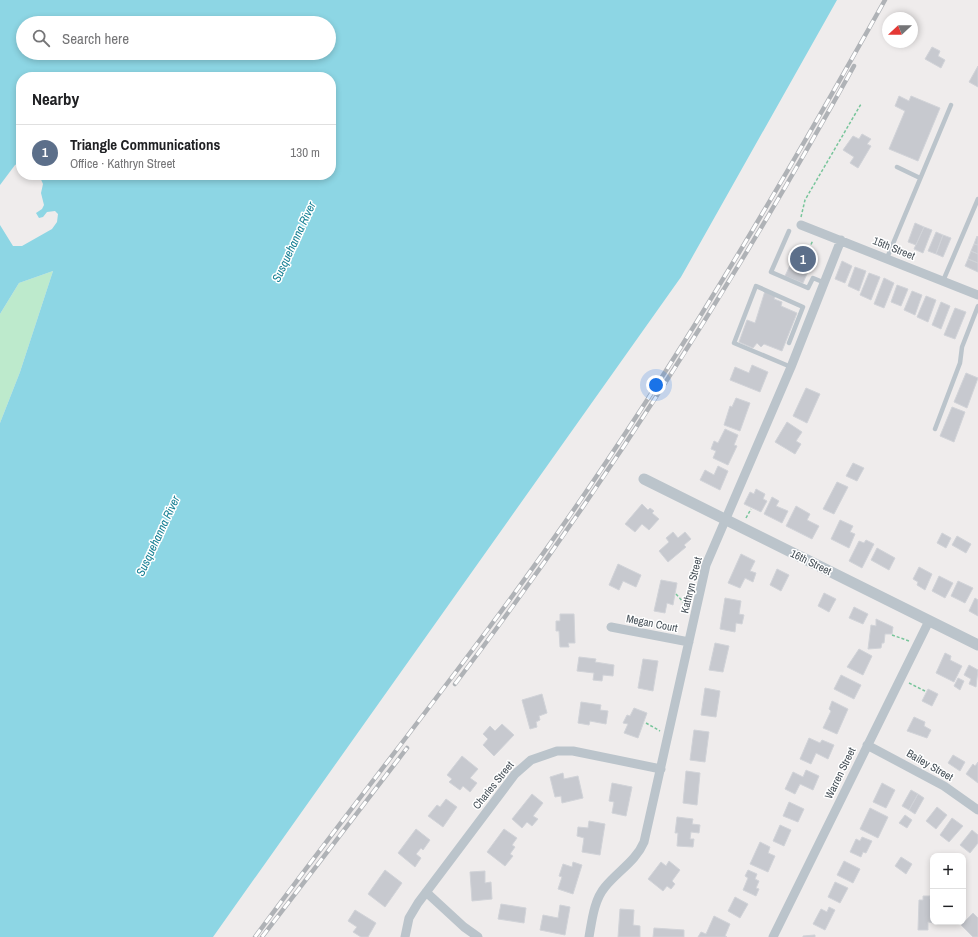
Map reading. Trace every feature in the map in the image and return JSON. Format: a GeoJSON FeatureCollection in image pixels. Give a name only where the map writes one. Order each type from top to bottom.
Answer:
{"type":"FeatureCollection","features":[{"type":"Feature","properties":{"kind":"street","name":"15th Street"},"geometry":{"type":"LineString","coordinates":[[801,225],[978,295]]}},
{"type":"Feature","properties":{"kind":"street","name":"Kathryn Street"},"geometry":{"type":"LineString","coordinates":[[589,937],[595,908],[601,892],[612,878],[637,855],[644,842],[706,565],[825,283],[841,240]]}},
{"type":"Feature","properties":{"kind":"street","name":"16th Street"},"geometry":{"type":"LineString","coordinates":[[644,479],[978,645]]}},
{"type":"Feature","properties":{"kind":"street","name":"Warren Street"},"geometry":{"type":"LineString","coordinates":[[773,937],[899,678],[929,621]]}},
{"type":"Feature","properties":{"kind":"street","name":"Megan Court"},"geometry":{"type":"LineString","coordinates":[[611,627],[689,642]]}},
{"type":"Feature","properties":{"kind":"street","name":"Bailey Street"},"geometry":{"type":"LineString","coordinates":[[867,745],[944,786],[978,810]]}},
{"type":"Feature","properties":{"kind":"street","name":"Charles Street"},"geometry":{"type":"LineString","coordinates":[[404,937],[409,918],[426,892],[515,774],[531,760],[557,751],[573,751],[661,769]]}},
{"type":"Feature","properties":{"kind":"street"},"geometry":{"type":"LineString","coordinates":[[426,892],[464,927],[478,937]]}},
{"type":"Feature","properties":{"kind":"lane"},"geometry":{"type":"LineString","coordinates":[[887,258],[951,105]]}},
{"type":"Feature","properties":{"kind":"lane"},"geometry":{"type":"LineString","coordinates":[[897,167],[920,178]]}},
{"type":"Feature","properties":{"kind":"lane"},"geometry":{"type":"LineString","coordinates":[[943,281],[978,199]]}},
{"type":"Feature","properties":{"kind":"lane"},"geometry":{"type":"LineString","coordinates":[[789,231],[771,272],[808,288],[813,278],[825,283]]}},
{"type":"Feature","properties":{"kind":"lane"},"geometry":{"type":"LineString","coordinates":[[789,343],[803,308],[756,286],[734,343],[790,367]]}},
{"type":"Feature","properties":{"kind":"lane"},"geometry":{"type":"LineString","coordinates":[[935,429],[960,363],[962,347],[978,306]]}},
{"type":"Feature","properties":{"kind":"path"},"geometry":{"type":"LineString","coordinates":[[801,225],[801,217],[805,200],[861,104]]}},
{"type":"Feature","properties":{"kind":"path"},"geometry":{"type":"LineString","coordinates":[[676,594],[681,598],[685,605],[697,609]]}},
{"type":"Feature","properties":{"kind":"path"},"geometry":{"type":"LineString","coordinates":[[892,635],[904,638],[916,645]]}},
{"type":"Feature","properties":{"kind":"path"},"geometry":{"type":"LineString","coordinates":[[899,678],[925,691]]}},
{"type":"Feature","properties":{"kind":"path"},"geometry":{"type":"LineString","coordinates":[[646,723],[668,738]]}},
{"type":"Feature","properties":{"kind":"green space"},"geometry":{"type":"Polygon","coordinates":[[[53,271],[20,372],[0,423],[0,314],[19,283],[53,271]]]}},
{"type":"Feature","properties":{"kind":"water","name":"Susquehanna River"},"geometry":{"type":"Polygon","coordinates":[[[0,0],[837,0],[681,277],[213,937],[0,937],[0,423],[20,372],[53,271],[19,283],[0,314],[0,225],[13,246],[22,246],[52,229],[57,222],[58,214],[55,211],[47,212],[43,217],[39,218],[36,213],[42,209],[44,205],[41,193],[43,184],[41,180],[336,180],[336,72],[16,72],[15,165],[0,185],[0,0]]]}},
{"type":"Feature","properties":{"kind":"building"},"geometry":{"type":"Polygon","coordinates":[[[932,47],[940,51],[938,56],[945,60],[941,68],[925,59],[932,47]]]}},
{"type":"Feature","properties":{"kind":"building"},"geometry":{"type":"Polygon","coordinates":[[[978,66],[978,87],[969,82],[978,66]]]}},
{"type":"Feature","properties":{"kind":"building"},"geometry":{"type":"Polygon","coordinates":[[[899,96],[909,101],[911,96],[940,108],[918,161],[889,149],[905,111],[895,106],[899,96]]]}},
{"type":"Feature","properties":{"kind":"building"},"geometry":{"type":"Polygon","coordinates":[[[862,134],[871,139],[867,144],[871,146],[858,168],[850,163],[854,157],[843,150],[853,136],[859,139],[862,134]]]}},
{"type":"Feature","properties":{"kind":"building"},"geometry":{"type":"Polygon","coordinates":[[[915,223],[924,227],[916,245],[908,242],[915,223]]]}},
{"type":"Feature","properties":{"kind":"building"},"geometry":{"type":"Polygon","coordinates":[[[924,227],[932,230],[923,253],[914,249],[924,227]]]}},
{"type":"Feature","properties":{"kind":"building"},"geometry":{"type":"Polygon","coordinates":[[[936,232],[943,235],[936,254],[928,251],[936,232]]]}},
{"type":"Feature","properties":{"kind":"building"},"geometry":{"type":"Polygon","coordinates":[[[943,235],[951,238],[943,257],[936,254],[943,235]]]}},
{"type":"Feature","properties":{"kind":"building"},"geometry":{"type":"Polygon","coordinates":[[[977,236],[978,237],[978,245],[974,244],[977,236]]]}},
{"type":"Feature","properties":{"kind":"building"},"geometry":{"type":"Polygon","coordinates":[[[974,244],[978,245],[978,254],[971,251],[974,244]]]}},
{"type":"Feature","properties":{"kind":"building"},"geometry":{"type":"Polygon","coordinates":[[[799,246],[816,253],[803,283],[785,276],[799,246]]]}},
{"type":"Feature","properties":{"kind":"building"},"geometry":{"type":"Polygon","coordinates":[[[971,251],[978,254],[978,263],[968,259],[971,251]]]}},
{"type":"Feature","properties":{"kind":"building"},"geometry":{"type":"Polygon","coordinates":[[[968,259],[978,263],[978,272],[965,266],[968,259]]]}},
{"type":"Feature","properties":{"kind":"building"},"geometry":{"type":"Polygon","coordinates":[[[842,261],[852,266],[845,283],[835,279],[842,261]]]}},
{"type":"Feature","properties":{"kind":"building"},"geometry":{"type":"Polygon","coordinates":[[[855,267],[866,271],[859,291],[848,286],[855,267]]]}},
{"type":"Feature","properties":{"kind":"building"},"geometry":{"type":"Polygon","coordinates":[[[869,273],[880,277],[871,300],[860,295],[869,273]]]}},
{"type":"Feature","properties":{"kind":"building"},"geometry":{"type":"Polygon","coordinates":[[[884,278],[894,283],[884,308],[874,304],[884,278]]]}},
{"type":"Feature","properties":{"kind":"building"},"geometry":{"type":"Polygon","coordinates":[[[897,285],[908,289],[901,306],[891,302],[897,285]]]}},
{"type":"Feature","properties":{"kind":"building"},"geometry":{"type":"Polygon","coordinates":[[[765,291],[776,295],[774,299],[782,302],[781,306],[797,313],[782,351],[764,344],[761,347],[757,343],[753,348],[739,342],[747,320],[755,323],[765,291]]]}},
{"type":"Feature","properties":{"kind":"building"},"geometry":{"type":"Polygon","coordinates":[[[912,291],[922,295],[915,315],[904,310],[912,291]]]}},
{"type":"Feature","properties":{"kind":"building"},"geometry":{"type":"Polygon","coordinates":[[[926,296],[936,300],[928,322],[917,317],[926,296]]]}},
{"type":"Feature","properties":{"kind":"building"},"geometry":{"type":"Polygon","coordinates":[[[941,302],[950,306],[941,329],[932,325],[941,302]]]}},
{"type":"Feature","properties":{"kind":"building"},"geometry":{"type":"Polygon","coordinates":[[[955,308],[966,312],[955,339],[944,335],[955,308]]]}},
{"type":"Feature","properties":{"kind":"building"},"geometry":{"type":"Polygon","coordinates":[[[752,365],[768,372],[760,392],[730,380],[735,367],[749,373],[752,365]]]}},
{"type":"Feature","properties":{"kind":"building"},"geometry":{"type":"Polygon","coordinates":[[[966,373],[978,378],[967,408],[954,402],[966,373]]]}},
{"type":"Feature","properties":{"kind":"building"},"geometry":{"type":"Polygon","coordinates":[[[806,388],[820,394],[807,423],[793,416],[806,388]]]}},
{"type":"Feature","properties":{"kind":"building"},"geometry":{"type":"Polygon","coordinates":[[[736,398],[750,403],[740,431],[724,425],[730,406],[732,407],[736,398]]]}},
{"type":"Feature","properties":{"kind":"building"},"geometry":{"type":"Polygon","coordinates":[[[952,407],[965,412],[954,442],[940,436],[952,407]]]}},
{"type":"Feature","properties":{"kind":"building"},"geometry":{"type":"Polygon","coordinates":[[[787,422],[802,432],[796,441],[801,444],[795,454],[775,442],[787,422]]]}},
{"type":"Feature","properties":{"kind":"building"},"geometry":{"type":"Polygon","coordinates":[[[725,429],[738,435],[734,445],[737,446],[728,465],[713,458],[716,451],[711,449],[714,441],[718,443],[725,429]]]}},
{"type":"Feature","properties":{"kind":"building"},"geometry":{"type":"Polygon","coordinates":[[[853,463],[864,468],[857,481],[846,476],[853,463]]]}},
{"type":"Feature","properties":{"kind":"building"},"geometry":{"type":"Polygon","coordinates":[[[718,466],[728,471],[720,490],[700,480],[705,470],[714,475],[718,466]]]}},
{"type":"Feature","properties":{"kind":"building"},"geometry":{"type":"Polygon","coordinates":[[[837,482],[848,487],[834,514],[823,509],[837,482]]]}},
{"type":"Feature","properties":{"kind":"building"},"geometry":{"type":"Polygon","coordinates":[[[756,489],[765,494],[763,499],[767,501],[761,512],[744,504],[750,492],[754,494],[756,489]]]}},
{"type":"Feature","properties":{"kind":"building"},"geometry":{"type":"Polygon","coordinates":[[[772,497],[779,501],[776,506],[788,511],[782,523],[764,514],[772,497]]]}},
{"type":"Feature","properties":{"kind":"building"},"geometry":{"type":"Polygon","coordinates":[[[642,504],[648,510],[650,508],[654,511],[652,513],[659,519],[649,530],[642,524],[635,532],[625,524],[642,504]]]}},
{"type":"Feature","properties":{"kind":"building"},"geometry":{"type":"Polygon","coordinates":[[[796,506],[810,514],[807,520],[819,526],[812,539],[786,526],[796,506]]]}},
{"type":"Feature","properties":{"kind":"building"},"geometry":{"type":"Polygon","coordinates":[[[840,520],[853,526],[850,532],[855,534],[849,548],[831,539],[840,520]]]}},
{"type":"Feature","properties":{"kind":"building"},"geometry":{"type":"Polygon","coordinates":[[[673,532],[678,538],[685,532],[691,539],[684,545],[686,547],[668,562],[659,551],[669,542],[666,538],[673,532]]]}},
{"type":"Feature","properties":{"kind":"building"},"geometry":{"type":"Polygon","coordinates":[[[942,533],[951,538],[946,548],[937,543],[942,533]]]}},
{"type":"Feature","properties":{"kind":"building"},"geometry":{"type":"Polygon","coordinates":[[[957,536],[971,544],[966,553],[952,545],[957,536]]]}},
{"type":"Feature","properties":{"kind":"building"},"geometry":{"type":"Polygon","coordinates":[[[866,540],[874,544],[862,568],[849,561],[859,541],[864,543],[866,540]]]}},
{"type":"Feature","properties":{"kind":"building"},"geometry":{"type":"Polygon","coordinates":[[[877,548],[895,558],[889,570],[871,560],[877,548]]]}},
{"type":"Feature","properties":{"kind":"building"},"geometry":{"type":"Polygon","coordinates":[[[741,554],[755,561],[750,571],[756,573],[753,582],[745,578],[740,588],[728,583],[741,554]]]}},
{"type":"Feature","properties":{"kind":"building"},"geometry":{"type":"Polygon","coordinates":[[[618,564],[641,575],[636,587],[623,581],[619,590],[609,585],[618,564]]]}},
{"type":"Feature","properties":{"kind":"building"},"geometry":{"type":"Polygon","coordinates":[[[919,567],[932,574],[925,590],[917,585],[918,582],[913,579],[919,567]]]}},
{"type":"Feature","properties":{"kind":"building"},"geometry":{"type":"Polygon","coordinates":[[[777,569],[789,575],[781,591],[770,585],[777,569]]]}},
{"type":"Feature","properties":{"kind":"building"},"geometry":{"type":"Polygon","coordinates":[[[939,576],[953,583],[945,598],[932,591],[939,576]]]}},
{"type":"Feature","properties":{"kind":"building"},"geometry":{"type":"Polygon","coordinates":[[[661,580],[677,583],[673,605],[667,603],[665,613],[654,611],[661,580]]]}},
{"type":"Feature","properties":{"kind":"building"},"geometry":{"type":"Polygon","coordinates":[[[958,581],[973,588],[965,603],[951,596],[958,581]]]}},
{"type":"Feature","properties":{"kind":"building"},"geometry":{"type":"Polygon","coordinates":[[[824,593],[836,599],[829,612],[818,606],[824,593]]]}},
{"type":"Feature","properties":{"kind":"building"},"geometry":{"type":"Polygon","coordinates":[[[725,598],[741,601],[739,614],[744,615],[742,624],[736,623],[735,632],[720,629],[725,598]]]}},
{"type":"Feature","properties":{"kind":"building"},"geometry":{"type":"Polygon","coordinates":[[[975,598],[978,600],[978,616],[969,611],[975,598]]]}},
{"type":"Feature","properties":{"kind":"building"},"geometry":{"type":"Polygon","coordinates":[[[854,607],[868,614],[863,624],[849,618],[854,607]]]}},
{"type":"Feature","properties":{"kind":"building"},"geometry":{"type":"Polygon","coordinates":[[[560,614],[574,614],[575,643],[568,643],[569,647],[560,647],[559,631],[556,631],[556,621],[560,621],[560,614]]]}},
{"type":"Feature","properties":{"kind":"building"},"geometry":{"type":"Polygon","coordinates":[[[876,619],[893,627],[892,634],[885,634],[884,643],[882,643],[881,648],[868,649],[871,625],[876,626],[876,619]]]}},
{"type":"Feature","properties":{"kind":"building"},"geometry":{"type":"Polygon","coordinates":[[[715,643],[729,646],[723,672],[709,670],[715,643]]]}},
{"type":"Feature","properties":{"kind":"building"},"geometry":{"type":"Polygon","coordinates":[[[859,649],[872,656],[863,675],[847,667],[859,649]]]}},
{"type":"Feature","properties":{"kind":"building"},"geometry":{"type":"Polygon","coordinates":[[[945,653],[951,656],[950,660],[962,666],[954,682],[936,673],[945,653]]]}},
{"type":"Feature","properties":{"kind":"building"},"geometry":{"type":"Polygon","coordinates":[[[579,657],[596,659],[595,662],[614,665],[613,676],[603,675],[602,681],[593,680],[594,673],[577,671],[579,657]]]}},
{"type":"Feature","properties":{"kind":"building"},"geometry":{"type":"Polygon","coordinates":[[[643,659],[658,661],[653,691],[638,688],[643,659]]]}},
{"type":"Feature","properties":{"kind":"building"},"geometry":{"type":"Polygon","coordinates":[[[969,665],[978,670],[976,687],[969,684],[971,679],[964,675],[969,665]]]}},
{"type":"Feature","properties":{"kind":"building"},"geometry":{"type":"Polygon","coordinates":[[[841,675],[861,685],[854,699],[834,689],[841,675]]]}},
{"type":"Feature","properties":{"kind":"building"},"geometry":{"type":"Polygon","coordinates":[[[958,678],[964,681],[960,690],[954,686],[958,678]]]}},
{"type":"Feature","properties":{"kind":"building"},"geometry":{"type":"Polygon","coordinates":[[[705,688],[720,691],[716,717],[701,715],[705,688]]]}},
{"type":"Feature","properties":{"kind":"building"},"geometry":{"type":"Polygon","coordinates":[[[928,689],[938,694],[932,706],[922,701],[928,689]]]}},
{"type":"Feature","properties":{"kind":"building"},"geometry":{"type":"Polygon","coordinates":[[[542,694],[547,713],[539,716],[540,720],[536,722],[537,727],[530,729],[522,700],[542,694]]]}},
{"type":"Feature","properties":{"kind":"building"},"geometry":{"type":"Polygon","coordinates":[[[832,701],[848,709],[837,734],[823,728],[831,711],[829,709],[832,701]]]}},
{"type":"Feature","properties":{"kind":"building"},"geometry":{"type":"Polygon","coordinates":[[[581,702],[601,705],[600,710],[608,711],[606,724],[590,721],[589,725],[578,723],[581,702]]]}},
{"type":"Feature","properties":{"kind":"building"},"geometry":{"type":"Polygon","coordinates":[[[634,708],[647,713],[638,738],[624,733],[628,724],[623,723],[627,715],[630,716],[634,708]]]}},
{"type":"Feature","properties":{"kind":"building"},"geometry":{"type":"Polygon","coordinates":[[[914,717],[925,722],[924,726],[931,730],[927,738],[907,731],[914,717]]]}},
{"type":"Feature","properties":{"kind":"building"},"geometry":{"type":"Polygon","coordinates":[[[502,724],[514,735],[494,756],[483,745],[488,739],[483,734],[490,726],[495,731],[502,724]]]}},
{"type":"Feature","properties":{"kind":"building"},"geometry":{"type":"Polygon","coordinates":[[[694,730],[709,732],[705,762],[690,760],[694,730]]]}},
{"type":"Feature","properties":{"kind":"building"},"geometry":{"type":"Polygon","coordinates":[[[809,738],[820,743],[822,740],[834,745],[828,759],[816,753],[811,764],[800,759],[809,738]]]}},
{"type":"Feature","properties":{"kind":"building"},"geometry":{"type":"Polygon","coordinates":[[[953,755],[965,762],[960,771],[948,763],[953,755]]]}},
{"type":"Feature","properties":{"kind":"building"},"geometry":{"type":"Polygon","coordinates":[[[462,756],[478,769],[470,778],[477,783],[470,792],[463,786],[460,790],[449,782],[452,779],[447,775],[462,756]]]}},
{"type":"Feature","properties":{"kind":"building"},"geometry":{"type":"Polygon","coordinates":[[[978,762],[978,783],[966,774],[973,764],[975,766],[978,762]]]}},
{"type":"Feature","properties":{"kind":"building"},"geometry":{"type":"Polygon","coordinates":[[[806,770],[819,776],[813,790],[800,784],[795,794],[785,789],[793,772],[803,777],[806,770]]]}},
{"type":"Feature","properties":{"kind":"building"},"geometry":{"type":"Polygon","coordinates":[[[686,771],[700,773],[697,805],[683,803],[686,771]]]}},
{"type":"Feature","properties":{"kind":"building"},"geometry":{"type":"Polygon","coordinates":[[[563,773],[564,779],[578,776],[583,798],[562,803],[561,796],[555,797],[550,777],[563,773]]]}},
{"type":"Feature","properties":{"kind":"building"},"geometry":{"type":"Polygon","coordinates":[[[612,783],[632,787],[626,816],[612,813],[614,802],[609,801],[612,783]]]}},
{"type":"Feature","properties":{"kind":"building"},"geometry":{"type":"Polygon","coordinates":[[[882,783],[895,790],[886,808],[873,802],[882,783]]]}},
{"type":"Feature","properties":{"kind":"building"},"geometry":{"type":"Polygon","coordinates":[[[911,790],[918,794],[909,810],[902,806],[911,790]]]}},
{"type":"Feature","properties":{"kind":"building"},"geometry":{"type":"Polygon","coordinates":[[[532,794],[543,803],[533,816],[538,819],[532,826],[527,822],[522,828],[512,819],[532,794]]]}},
{"type":"Feature","properties":{"kind":"building"},"geometry":{"type":"Polygon","coordinates":[[[918,794],[924,798],[915,814],[909,810],[918,794]]]}},
{"type":"Feature","properties":{"kind":"building"},"geometry":{"type":"Polygon","coordinates":[[[446,799],[457,807],[443,827],[428,816],[437,805],[440,807],[446,799]]]}},
{"type":"Feature","properties":{"kind":"building"},"geometry":{"type":"Polygon","coordinates":[[[789,802],[804,809],[798,822],[783,816],[789,802]]]}},
{"type":"Feature","properties":{"kind":"building"},"geometry":{"type":"Polygon","coordinates":[[[937,807],[947,815],[936,829],[926,821],[937,807]]]}},
{"type":"Feature","properties":{"kind":"building"},"geometry":{"type":"Polygon","coordinates":[[[870,808],[888,817],[878,838],[860,829],[870,808]]]}},
{"type":"Feature","properties":{"kind":"building"},"geometry":{"type":"Polygon","coordinates":[[[905,815],[912,820],[907,828],[899,823],[905,815]]]}},
{"type":"Feature","properties":{"kind":"building"},"geometry":{"type":"Polygon","coordinates":[[[677,817],[693,819],[692,824],[700,825],[699,833],[691,832],[690,839],[694,839],[693,847],[677,846],[678,833],[675,833],[677,817]]]}},
{"type":"Feature","properties":{"kind":"building"},"geometry":{"type":"Polygon","coordinates":[[[952,818],[963,826],[949,842],[940,835],[952,818]]]}},
{"type":"Feature","properties":{"kind":"building"},"geometry":{"type":"Polygon","coordinates":[[[589,821],[605,824],[600,855],[582,852],[584,838],[577,836],[578,827],[588,828],[589,821]]]}},
{"type":"Feature","properties":{"kind":"building"},"geometry":{"type":"Polygon","coordinates":[[[780,825],[791,830],[784,846],[773,841],[780,825]]]}},
{"type":"Feature","properties":{"kind":"building"},"geometry":{"type":"Polygon","coordinates":[[[416,829],[430,840],[423,850],[421,848],[416,854],[421,858],[415,867],[398,853],[416,829]]]}},
{"type":"Feature","properties":{"kind":"building"},"geometry":{"type":"Polygon","coordinates":[[[504,829],[517,838],[512,845],[515,847],[510,854],[513,856],[505,866],[487,852],[504,829]]]}},
{"type":"Feature","properties":{"kind":"building"},"geometry":{"type":"Polygon","coordinates":[[[972,830],[978,835],[978,843],[970,853],[960,845],[972,830]]]}},
{"type":"Feature","properties":{"kind":"building"},"geometry":{"type":"Polygon","coordinates":[[[862,837],[872,841],[866,853],[863,852],[861,857],[850,852],[856,839],[860,841],[862,837]]]}},
{"type":"Feature","properties":{"kind":"building"},"geometry":{"type":"Polygon","coordinates":[[[760,842],[770,847],[768,853],[775,856],[768,872],[750,864],[760,842]]]}},
{"type":"Feature","properties":{"kind":"building"},"geometry":{"type":"Polygon","coordinates":[[[901,857],[912,864],[906,874],[895,866],[901,857]]]}},
{"type":"Feature","properties":{"kind":"building"},"geometry":{"type":"Polygon","coordinates":[[[669,861],[680,870],[672,881],[675,884],[671,889],[667,886],[663,891],[648,879],[661,862],[666,866],[669,861]]]}},
{"type":"Feature","properties":{"kind":"building"},"geometry":{"type":"Polygon","coordinates":[[[844,861],[860,869],[853,883],[837,875],[844,861]]]}},
{"type":"Feature","properties":{"kind":"building"},"geometry":{"type":"Polygon","coordinates":[[[573,862],[582,865],[573,894],[558,889],[562,877],[559,876],[563,864],[572,867],[573,862]]]}},
{"type":"Feature","properties":{"kind":"building"},"geometry":{"type":"Polygon","coordinates":[[[385,870],[402,883],[385,907],[368,894],[385,870]]]}},
{"type":"Feature","properties":{"kind":"building"},"geometry":{"type":"Polygon","coordinates":[[[748,870],[757,874],[755,879],[759,881],[756,888],[759,889],[756,896],[743,890],[748,878],[745,876],[748,870]]]}},
{"type":"Feature","properties":{"kind":"building"},"geometry":{"type":"Polygon","coordinates":[[[485,871],[485,883],[491,882],[492,899],[472,901],[470,872],[485,871]]]}},
{"type":"Feature","properties":{"kind":"building"},"geometry":{"type":"Polygon","coordinates":[[[835,882],[848,888],[840,903],[828,897],[835,882]]]}},
{"type":"Feature","properties":{"kind":"building"},"geometry":{"type":"Polygon","coordinates":[[[923,896],[930,896],[930,922],[928,922],[928,930],[918,930],[919,900],[923,900],[923,896]]]}},
{"type":"Feature","properties":{"kind":"building"},"geometry":{"type":"Polygon","coordinates":[[[735,897],[748,904],[740,918],[728,911],[735,897]]]}},
{"type":"Feature","properties":{"kind":"building"},"geometry":{"type":"Polygon","coordinates":[[[501,904],[526,908],[524,923],[498,919],[501,904]]]}},
{"type":"Feature","properties":{"kind":"building"},"geometry":{"type":"Polygon","coordinates":[[[560,905],[570,907],[565,935],[540,930],[543,915],[558,918],[560,905]]]}},
{"type":"Feature","properties":{"kind":"building"},"geometry":{"type":"Polygon","coordinates":[[[829,907],[835,910],[825,930],[813,924],[821,909],[827,912],[829,907]]]}},
{"type":"Feature","properties":{"kind":"building"},"geometry":{"type":"Polygon","coordinates":[[[620,909],[634,910],[633,925],[640,926],[640,937],[618,937],[620,909]]]}},
{"type":"Feature","properties":{"kind":"building"},"geometry":{"type":"Polygon","coordinates":[[[355,910],[376,923],[368,937],[361,937],[353,932],[357,927],[348,921],[355,910]]]}},
{"type":"Feature","properties":{"kind":"building"},"geometry":{"type":"Polygon","coordinates":[[[973,913],[978,918],[978,937],[973,937],[961,925],[966,925],[966,920],[973,913]]]}},
{"type":"Feature","properties":{"kind":"building"},"geometry":{"type":"Polygon","coordinates":[[[714,916],[730,924],[725,936],[727,937],[698,937],[701,932],[706,934],[714,916]]]}},
{"type":"Feature","properties":{"kind":"building"},"geometry":{"type":"Polygon","coordinates":[[[654,928],[684,930],[684,937],[653,937],[654,928]]]}},
{"type":"Feature","properties":{"kind":"building"},"geometry":{"type":"Polygon","coordinates":[[[815,935],[815,937],[803,937],[803,936],[815,935]]]}},
{"type":"Feature","properties":{"kind":"railway"},"geometry":{"type":"LineString","coordinates":[[255,937],[509,601],[630,427],[743,246],[815,124],[885,0]]}},
{"type":"Feature","properties":{"kind":"railway"},"geometry":{"type":"LineString","coordinates":[[455,684],[563,535],[666,382],[762,226],[854,66]]}},
{"type":"Feature","properties":{"kind":"railway"},"geometry":{"type":"LineString","coordinates":[[262,937],[407,748]]}},
{"type":"Feature","properties":{"kind":"place","name":"Triangle Communications"},"geometry":{"type":"Point","coordinates":[803,259]}}]}
